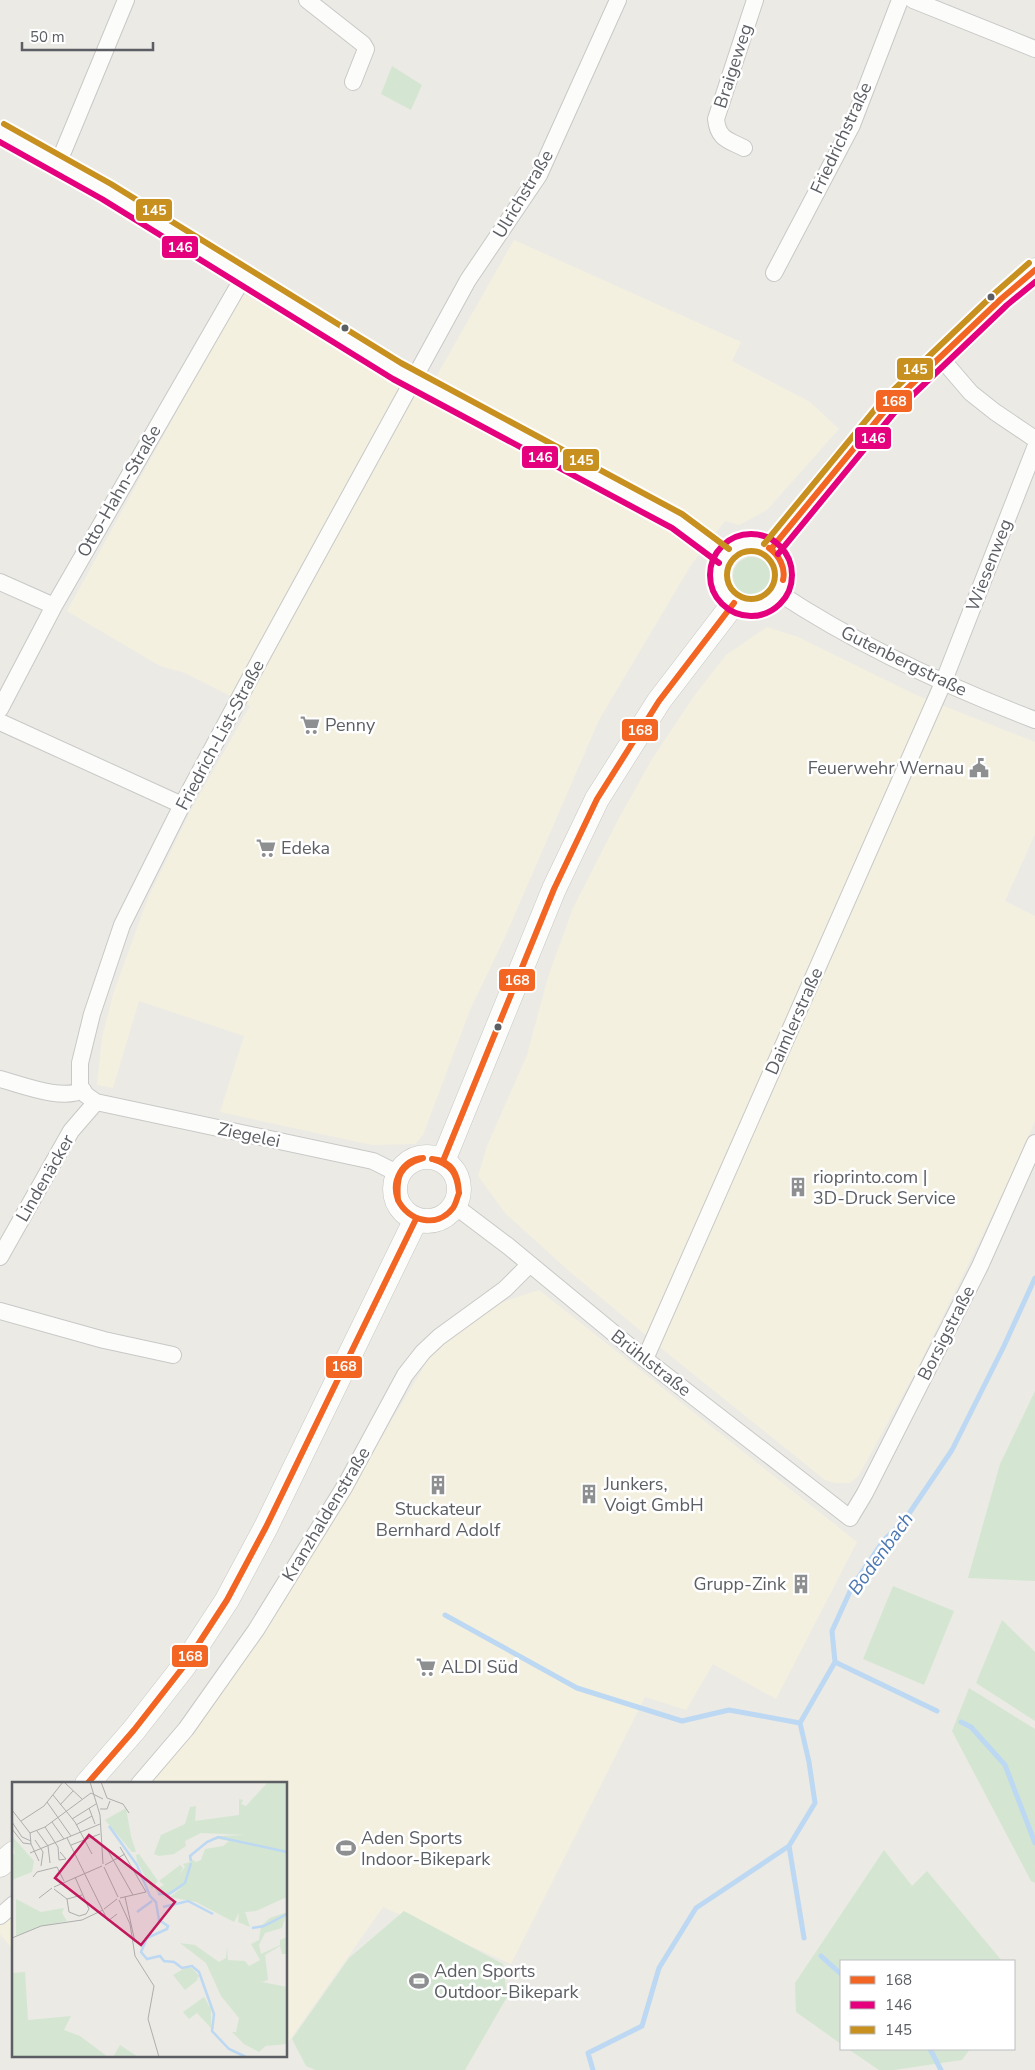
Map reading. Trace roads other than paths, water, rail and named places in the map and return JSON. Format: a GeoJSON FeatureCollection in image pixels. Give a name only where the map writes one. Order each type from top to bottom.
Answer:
{"type":"FeatureCollection","features":[{"type":"Feature","properties":{"kind":"main road"},"geometry":{"type":"LineString","coordinates":[[771,549],[837,466],[888,408],[1035,270]]}},
{"type":"Feature","properties":{"kind":"main road"},"geometry":{"type":"LineString","coordinates":[[751,542],[762,544],[771,549],[782,565],[783,584],[779,593],[766,604],[758,607],[742,606],[734,603],[726,596],[720,582],[720,566],[724,556],[741,544],[751,542]]}},
{"type":"Feature","properties":{"kind":"main road"},"geometry":{"type":"LineString","coordinates":[[443,1161],[550,898],[597,800],[659,701],[734,603]]}},
{"type":"Feature","properties":{"kind":"main road"},"geometry":{"type":"LineString","coordinates":[[426,1157],[443,1161],[454,1171],[458,1180],[460,1191],[454,1206],[444,1217],[434,1221],[416,1219],[404,1212],[398,1203],[395,1193],[399,1174],[407,1164],[416,1159],[426,1157]]}},
{"type":"Feature","properties":{"kind":"main road"},"geometry":{"type":"LineString","coordinates":[[89,1782],[134,1730],[184,1666],[227,1600],[266,1527],[416,1219]]}},
{"type":"Feature","properties":{"kind":"main road"},"geometry":{"type":"LineString","coordinates":[[0,1865],[12,1855]]}},
{"type":"Feature","properties":{"kind":"street"},"geometry":{"type":"LineString","coordinates":[[58,164],[126,0]]}},
{"type":"Feature","properties":{"kind":"street"},"geometry":{"type":"LineString","coordinates":[[307,0],[364,44],[366,49],[353,82]]}},
{"type":"Feature","properties":{"kind":"street","name":"Ulrichstraße"},"geometry":{"type":"LineString","coordinates":[[414,380],[468,280],[539,175],[618,0]]}},
{"type":"Feature","properties":{"kind":"street","name":"Braigeweg"},"geometry":{"type":"LineString","coordinates":[[744,148],[722,137],[717,130],[716,119],[754,0]]}},
{"type":"Feature","properties":{"kind":"street","name":"Friedrichstraße"},"geometry":{"type":"LineString","coordinates":[[774,273],[852,125],[900,0]]}},
{"type":"Feature","properties":{"kind":"street"},"geometry":{"type":"LineString","coordinates":[[913,0],[1035,49]]}},
{"type":"Feature","properties":{"kind":"street"},"geometry":{"type":"LineString","coordinates":[[0,132],[58,164],[414,380],[677,521],[724,556]]}},
{"type":"Feature","properties":{"kind":"street","name":"Otto-Hahn-Straße"},"geometry":{"type":"LineString","coordinates":[[0,709],[54,606],[244,276]]}},
{"type":"Feature","properties":{"kind":"street"},"geometry":{"type":"LineString","coordinates":[[940,358],[971,393],[994,412],[1035,439]]}},
{"type":"Feature","properties":{"kind":"street","name":"Friedrich-List-Straße"},"geometry":{"type":"LineString","coordinates":[[83,1090],[79,1077],[80,1063],[106,968],[122,925],[182,806],[414,380]]}},
{"type":"Feature","properties":{"kind":"street","name":"Wiesenweg"},"geometry":{"type":"LineString","coordinates":[[943,683],[1035,448]]}},
{"type":"Feature","properties":{"kind":"street"},"geometry":{"type":"LineString","coordinates":[[0,582],[54,606]]}},
{"type":"Feature","properties":{"kind":"street","name":"Gutenbergstraße"},"geometry":{"type":"LineString","coordinates":[[779,593],[812,615],[943,683],[1035,720]]}},
{"type":"Feature","properties":{"kind":"street","name":"Daimlerstraße"},"geometry":{"type":"LineString","coordinates":[[645,1359],[943,683]]}},
{"type":"Feature","properties":{"kind":"street"},"geometry":{"type":"LineString","coordinates":[[0,722],[182,806]]}},
{"type":"Feature","properties":{"kind":"street"},"geometry":{"type":"LineString","coordinates":[[0,1079],[60,1094],[75,1094],[83,1090],[96,1102]]}},
{"type":"Feature","properties":{"kind":"street","name":"Ziegelei"},"geometry":{"type":"LineString","coordinates":[[96,1102],[373,1161],[399,1174]]}},
{"type":"Feature","properties":{"kind":"street","name":"Lindenäcker"},"geometry":{"type":"LineString","coordinates":[[0,1257],[71,1131],[96,1102]]}},
{"type":"Feature","properties":{"kind":"street","name":"Borsigstraße"},"geometry":{"type":"LineString","coordinates":[[850,1518],[866,1493],[980,1266],[1035,1143]]}},
{"type":"Feature","properties":{"kind":"street","name":"Brühlstraße"},"geometry":{"type":"LineString","coordinates":[[454,1206],[530,1264],[645,1359],[850,1518]]}},
{"type":"Feature","properties":{"kind":"street","name":"Kranzhaldenstraße"},"geometry":{"type":"LineString","coordinates":[[141,1782],[186,1729],[258,1627],[345,1486],[405,1375],[423,1352],[439,1337],[505,1289],[530,1264]]}},
{"type":"Feature","properties":{"kind":"street"},"geometry":{"type":"LineString","coordinates":[[0,1311],[104,1340],[173,1355]]}},
{"type":"Feature","properties":{"kind":"street"},"geometry":{"type":"LineString","coordinates":[[0,1916],[12,1906]]}},
{"type":"Feature","properties":{"kind":"waterway","name":"Bodenbach"},"geometry":{"type":"LineString","coordinates":[[593,2070],[588,2053],[642,2026],[659,1968],[696,1908],[789,1846],[815,1803],[809,1762],[800,1723],[835,1662],[832,1631],[852,1587],[884,1540],[904,1521],[952,1450],[1004,1346],[1035,1278]]}},
{"type":"Feature","properties":{"kind":"waterway"},"geometry":{"type":"LineString","coordinates":[[445,1615],[577,1688],[682,1721],[729,1710],[800,1723]]}},
{"type":"Feature","properties":{"kind":"waterway"},"geometry":{"type":"LineString","coordinates":[[835,1662],[937,1711]]}},
{"type":"Feature","properties":{"kind":"waterway"},"geometry":{"type":"LineString","coordinates":[[961,1722],[971,1727],[1005,1765],[1035,1843]]}},
{"type":"Feature","properties":{"kind":"waterway"},"geometry":{"type":"LineString","coordinates":[[789,1846],[804,1938]]}},
{"type":"Feature","properties":{"kind":"waterway"},"geometry":{"type":"LineString","coordinates":[[821,1956],[840,1973]]}},
{"type":"Feature","properties":{"kind":"waterway"},"geometry":{"type":"LineString","coordinates":[[931,2050],[941,2070]]}},
{"type":"Feature","properties":{"kind":"place","name":"Penny"},"geometry":{"type":"Point","coordinates":[310,725]}},
{"type":"Feature","properties":{"kind":"place","name":"Feuerwehr Wernau"},"geometry":{"type":"Point","coordinates":[979,768]}},
{"type":"Feature","properties":{"kind":"place","name":"Edeka"},"geometry":{"type":"Point","coordinates":[266,848]}},
{"type":"Feature","properties":{"kind":"place","name":"rioprinto.com | 3D-Druck Service"},"geometry":{"type":"Point","coordinates":[798,1187]}},
{"type":"Feature","properties":{"kind":"place","name":"Stuckateur Bernhard Adolf"},"geometry":{"type":"Point","coordinates":[438,1485]}},
{"type":"Feature","properties":{"kind":"place","name":"Junkers, Voigt GmbH"},"geometry":{"type":"Point","coordinates":[589,1494]}},
{"type":"Feature","properties":{"kind":"place","name":"Grupp-Zink"},"geometry":{"type":"Point","coordinates":[801,1584]}},
{"type":"Feature","properties":{"kind":"place","name":"ALDI Süd"},"geometry":{"type":"Point","coordinates":[426,1667]}},
{"type":"Feature","properties":{"kind":"place","name":"Aden Sports Indoor-Bikepark"},"geometry":{"type":"Point","coordinates":[346,1848]}},
{"type":"Feature","properties":{"kind":"place","name":"Aden Sports Outdoor-Bikepark"},"geometry":{"type":"Point","coordinates":[419,1981]}}]}
